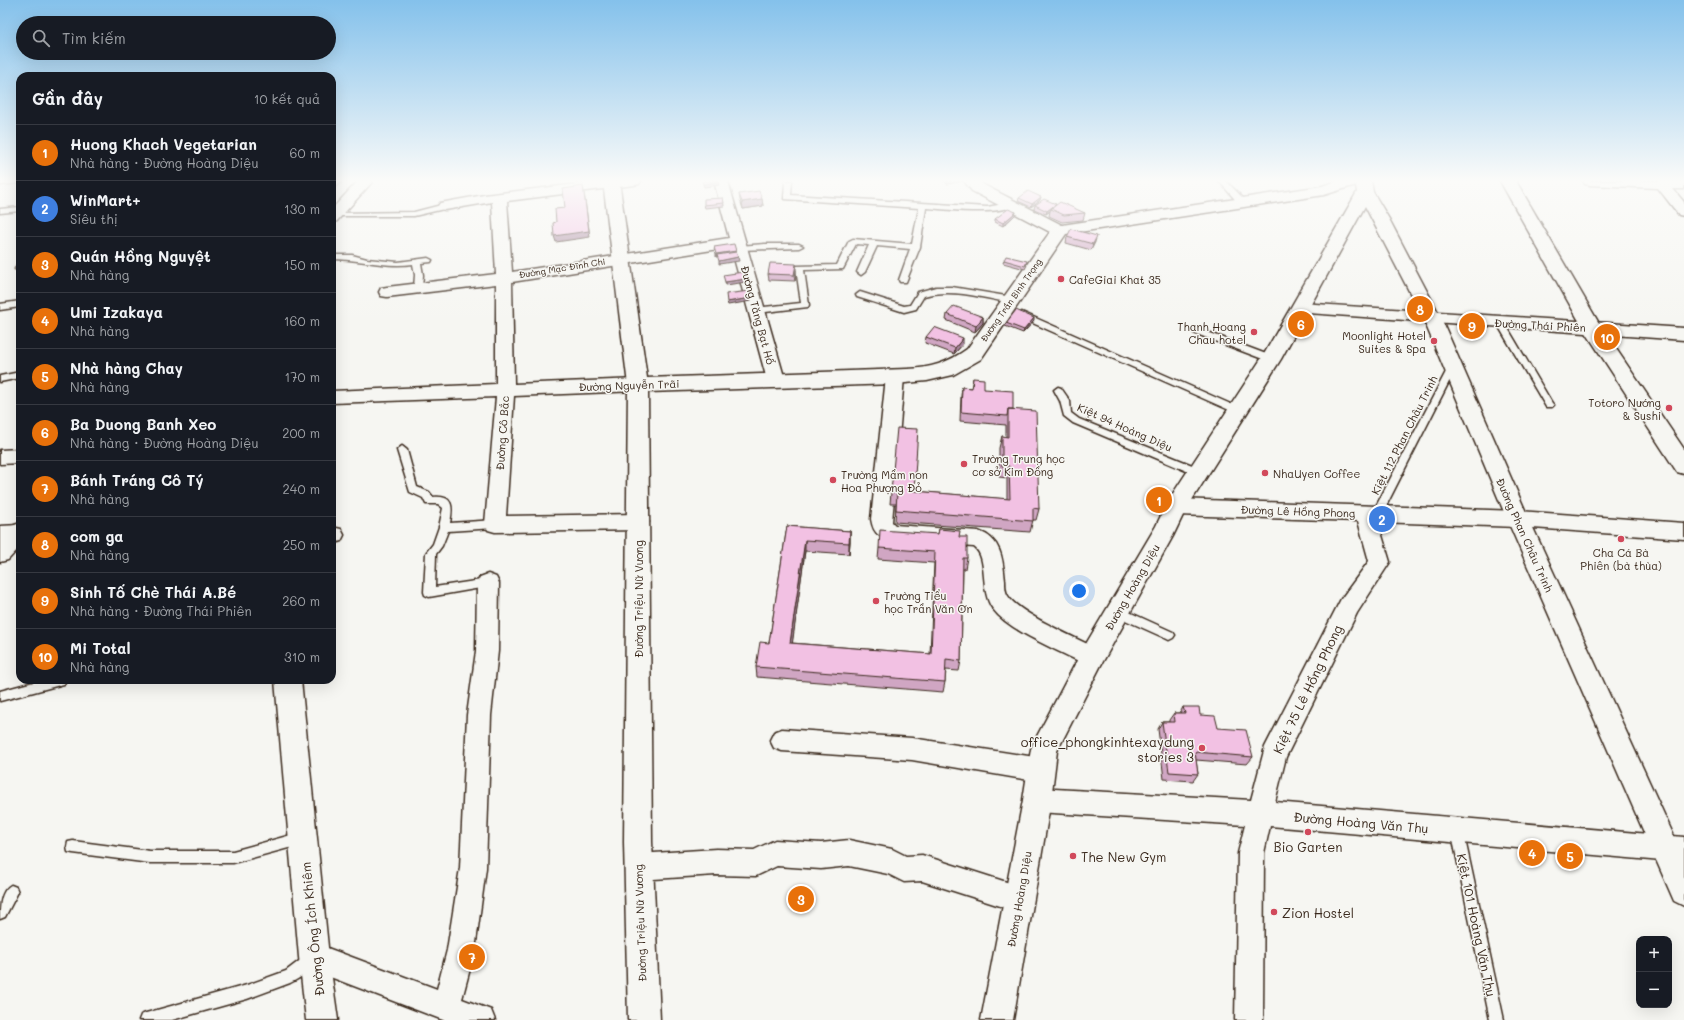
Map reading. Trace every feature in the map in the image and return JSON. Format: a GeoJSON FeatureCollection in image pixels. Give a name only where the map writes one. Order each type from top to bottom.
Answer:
{"type":"FeatureCollection","features":[{"type":"Feature","properties":{"kind":"street","name":"Đường Cô Bắc"},"geometry":{"type":"LineString","coordinates":[[495,524],[505,391],[504,278],[501,229]]}},
{"type":"Feature","properties":{"kind":"street","name":"Đường Triệu Nữ Vương"},"geometry":{"type":"LineString","coordinates":[[621,229],[622,259],[638,385],[638,867],[644,1020]]}},
{"type":"Feature","properties":{"kind":"street","name":"Đường Tăng Bạt Hổ"},"geometry":{"type":"LineString","coordinates":[[734,229],[776,380]]}},
{"type":"Feature","properties":{"kind":"street"},"geometry":{"type":"LineString","coordinates":[[1057,229],[1060,230],[1069,229]]}},
{"type":"Feature","properties":{"kind":"street","name":"Đường Hoàng Diệu"},"geometry":{"type":"LineString","coordinates":[[997,1020],[1037,800],[1044,749],[1092,656],[1176,507],[1272,359],[1345,229]]}},
{"type":"Feature","properties":{"kind":"street","name":"Đường Phan Châu Trinh"},"geometry":{"type":"LineString","coordinates":[[1386,229],[1432,318],[1518,519],[1674,849],[1684,891]]}},
{"type":"Feature","properties":{"kind":"street"},"geometry":{"type":"LineString","coordinates":[[1536,229],[1592,328],[1684,466]]}},
{"type":"Feature","properties":{"kind":"street","name":"Đường Trần Bình Trọng"},"geometry":{"type":"LineString","coordinates":[[927,375],[946,371],[960,365],[974,354],[1060,230]]}},
{"type":"Feature","properties":{"kind":"street","name":"Đường Mạc Đĩnh Chi"},"geometry":{"type":"LineString","coordinates":[[387,292],[504,278],[622,259],[738,244]]}},
{"type":"Feature","properties":{"kind":"street","name":"Đường Thái Phiên"},"geometry":{"type":"LineString","coordinates":[[1300,308],[1684,334]]}},
{"type":"Feature","properties":{"kind":"street","name":"Đường Nguyễn Trãi"},"geometry":{"type":"LineString","coordinates":[[336,397],[927,375]]}},
{"type":"Feature","properties":{"kind":"street"},"geometry":{"type":"LineString","coordinates":[[896,377],[881,519],[882,526],[887,531],[895,533],[978,539],[985,543],[990,549],[1000,602],[1021,619],[1092,656]]}},
{"type":"Feature","properties":{"kind":"street"},"geometry":{"type":"LineString","coordinates":[[0,457],[16,456]]}},
{"type":"Feature","properties":{"kind":"street","name":"Đường Lê Hồng Phong"},"geometry":{"type":"LineString","coordinates":[[1176,507],[1518,519],[1684,531]]}},
{"type":"Feature","properties":{"kind":"street","name":"Kiệt 75 Lê Hồng Phong"},"geometry":{"type":"LineString","coordinates":[[1249,1020],[1251,853],[1274,755],[1349,606],[1380,562],[1372,514]]}},
{"type":"Feature","properties":{"kind":"street"},"geometry":{"type":"LineString","coordinates":[[495,524],[639,522]]}},
{"type":"Feature","properties":{"kind":"street"},"geometry":{"type":"LineString","coordinates":[[0,553],[13,533]]}},
{"type":"Feature","properties":{"kind":"street"},"geometry":{"type":"LineString","coordinates":[[446,1007],[461,950],[473,868],[478,715],[487,650],[488,583]]}},
{"type":"Feature","properties":{"kind":"street","name":"Đường Ông Ích Khiêm"},"geometry":{"type":"LineString","coordinates":[[288,684],[302,838],[322,1020]]}},
{"type":"Feature","properties":{"kind":"street"},"geometry":{"type":"LineString","coordinates":[[782,740],[912,749],[1041,770]]}},
{"type":"Feature","properties":{"kind":"street","name":"Đường Hoàng Văn Thụ"},"geometry":{"type":"LineString","coordinates":[[1037,800],[1260,813],[1674,849]]}},
{"type":"Feature","properties":{"kind":"street"},"geometry":{"type":"LineString","coordinates":[[638,867],[716,862],[756,863],[775,853],[821,856],[849,853],[892,862],[904,869],[922,868],[1019,899]]}},
{"type":"Feature","properties":{"kind":"street"},"geometry":{"type":"LineString","coordinates":[[314,957],[481,1020]]}},
{"type":"Feature","properties":{"kind":"lane"},"geometry":{"type":"LineString","coordinates":[[903,280],[916,247],[920,229]]}},
{"type":"Feature","properties":{"kind":"lane"},"geometry":{"type":"LineString","coordinates":[[757,310],[805,305],[800,268],[840,267],[853,241],[916,247]]}},
{"type":"Feature","properties":{"kind":"lane"},"geometry":{"type":"LineString","coordinates":[[861,272],[874,243]]}},
{"type":"Feature","properties":{"kind":"lane"},"geometry":{"type":"LineString","coordinates":[[738,244],[799,246]]}},
{"type":"Feature","properties":{"kind":"lane"},"geometry":{"type":"LineString","coordinates":[[336,257],[352,257],[367,261],[398,264],[417,263],[428,260]]}},
{"type":"Feature","properties":{"kind":"lane"},"geometry":{"type":"LineString","coordinates":[[417,263],[419,275],[418,288]]}},
{"type":"Feature","properties":{"kind":"lane"},"geometry":{"type":"LineString","coordinates":[[860,295],[904,309],[913,307],[921,294],[944,289],[1009,304],[1239,412]]}},
{"type":"Feature","properties":{"kind":"lane"},"geometry":{"type":"LineString","coordinates":[[0,307],[16,305]]}},
{"type":"Feature","properties":{"kind":"lane"},"geometry":{"type":"LineString","coordinates":[[1500,322],[1549,405]]}},
{"type":"Feature","properties":{"kind":"lane"},"geometry":{"type":"LineString","coordinates":[[1197,331],[1272,359]]}},
{"type":"Feature","properties":{"kind":"lane","name":"Kiệt 112 Phan Châu Trinh"},"geometry":{"type":"LineString","coordinates":[[1372,514],[1453,366]]}},
{"type":"Feature","properties":{"kind":"lane"},"geometry":{"type":"LineString","coordinates":[[0,380],[16,376]]}},
{"type":"Feature","properties":{"kind":"lane","name":"Kiệt 94 Hoàng Diệu"},"geometry":{"type":"LineString","coordinates":[[1058,390],[1065,401],[1068,414],[1076,421],[1199,472]]}},
{"type":"Feature","properties":{"kind":"lane"},"geometry":{"type":"LineString","coordinates":[[402,450],[413,489],[426,495],[430,501],[440,500],[448,507],[444,527],[437,546],[431,553],[429,592],[488,583]]}},
{"type":"Feature","properties":{"kind":"lane"},"geometry":{"type":"LineString","coordinates":[[444,527],[495,524]]}},
{"type":"Feature","properties":{"kind":"lane"},"geometry":{"type":"LineString","coordinates":[[1118,612],[1169,635]]}},
{"type":"Feature","properties":{"kind":"lane"},"geometry":{"type":"LineString","coordinates":[[0,696],[45,684]]}},
{"type":"Feature","properties":{"kind":"lane","name":"Kiệt 101 Hoàng Văn Thụ"},"geometry":{"type":"LineString","coordinates":[[1457,830],[1498,1020]]}},
{"type":"Feature","properties":{"kind":"lane"},"geometry":{"type":"LineString","coordinates":[[73,847],[150,857],[233,857],[302,838]]}},
{"type":"Feature","properties":{"kind":"lane"},"geometry":{"type":"LineString","coordinates":[[0,912],[11,892]]}},
{"type":"Feature","properties":{"kind":"lane"},"geometry":{"type":"LineString","coordinates":[[146,1020],[247,992],[290,976],[314,957]]}},
{"type":"Feature","properties":{"kind":"building"},"geometry":{"type":"Polygon","coordinates":[[[553,229],[589,229],[589,231],[554,236],[553,229]]]}},
{"type":"Feature","properties":{"kind":"building"},"geometry":{"type":"Polygon","coordinates":[[[1071,229],[1097,236],[1093,244],[1067,237],[1071,229]]]}},
{"type":"Feature","properties":{"kind":"building"},"geometry":{"type":"Polygon","coordinates":[[[734,244],[736,251],[716,254],[714,247],[734,244]]]}},
{"type":"Feature","properties":{"kind":"building"},"geometry":{"type":"Polygon","coordinates":[[[736,252],[738,257],[719,261],[717,255],[736,252]]]}},
{"type":"Feature","properties":{"kind":"building"},"geometry":{"type":"Polygon","coordinates":[[[1006,256],[1027,261],[1025,266],[1004,260],[1006,256]]]}},
{"type":"Feature","properties":{"kind":"building"},"geometry":{"type":"Polygon","coordinates":[[[770,263],[796,264],[794,275],[768,274],[770,263]]]}},
{"type":"Feature","properties":{"kind":"building"},"geometry":{"type":"Polygon","coordinates":[[[743,272],[746,279],[725,282],[723,275],[743,272]]]}},
{"type":"Feature","properties":{"kind":"building"},"geometry":{"type":"Polygon","coordinates":[[[749,291],[750,298],[727,302],[726,294],[749,291]]]}},
{"type":"Feature","properties":{"kind":"building"},"geometry":{"type":"Polygon","coordinates":[[[954,306],[983,317],[976,326],[947,314],[954,306]]]}},
{"type":"Feature","properties":{"kind":"building"},"geometry":{"type":"Polygon","coordinates":[[[1016,310],[1034,318],[1024,330],[1006,323],[1016,310]]]}},
{"type":"Feature","properties":{"kind":"building"},"geometry":{"type":"Polygon","coordinates":[[[934,327],[963,338],[955,348],[926,337],[934,327]]]}},
{"type":"Feature","properties":{"kind":"building"},"geometry":{"type":"Polygon","coordinates":[[[973,378],[984,379],[984,389],[1013,391],[1013,409],[1008,409],[1007,416],[961,412],[962,387],[972,388],[973,378]]]}},
{"type":"Feature","properties":{"kind":"building"},"geometry":{"type":"Polygon","coordinates":[[[1008,409],[1036,411],[1039,509],[1033,508],[1033,521],[896,510],[897,492],[891,492],[897,428],[918,429],[914,491],[1010,499],[1009,466],[1002,466],[1002,436],[1008,437],[1008,409]]]}},
{"type":"Feature","properties":{"kind":"building"},"geometry":{"type":"Polygon","coordinates":[[[787,526],[850,531],[849,543],[805,540],[790,643],[931,654],[935,552],[879,548],[880,530],[938,534],[939,529],[960,531],[959,537],[967,537],[967,558],[963,558],[961,661],[946,659],[945,682],[756,667],[760,642],[769,643],[787,526]]]}},
{"type":"Feature","properties":{"kind":"building","name":"office_phongkinhtexaydung stories 3"},"geometry":{"type":"Polygon","coordinates":[[[1183,707],[1199,707],[1200,715],[1215,716],[1218,728],[1246,730],[1253,757],[1195,752],[1198,774],[1169,772],[1162,722],[1175,722],[1174,713],[1185,713],[1183,707]]]}},
{"type":"Feature","properties":{"kind":"place","name":"CafeGiai Khat 35"},"geometry":{"type":"Point","coordinates":[1061,279]}},
{"type":"Feature","properties":{"kind":"place","name":"com ga"},"geometry":{"type":"Point","coordinates":[1420,309]}},
{"type":"Feature","properties":{"kind":"place","name":"Ba Duong Banh Xeo"},"geometry":{"type":"Point","coordinates":[1301,324]}},
{"type":"Feature","properties":{"kind":"place","name":"Sinh Tố Chè Thái A.Bé"},"geometry":{"type":"Point","coordinates":[1472,326]}},
{"type":"Feature","properties":{"kind":"place","name":"Thanh Hoang Chau hotel"},"geometry":{"type":"Point","coordinates":[1254,332]}},
{"type":"Feature","properties":{"kind":"place","name":"Mi Total"},"geometry":{"type":"Point","coordinates":[1607,337]}},
{"type":"Feature","properties":{"kind":"place","name":"Moonlight Hotel Suites & Spa"},"geometry":{"type":"Point","coordinates":[1434,341]}},
{"type":"Feature","properties":{"kind":"place","name":"Totoro Nướng & Sushi"},"geometry":{"type":"Point","coordinates":[1669,408]}},
{"type":"Feature","properties":{"kind":"place","name":"Trường Trung học cơ sở Kim Đồng"},"geometry":{"type":"Point","coordinates":[964,464]}},
{"type":"Feature","properties":{"kind":"place","name":"NhaUyen Coffee"},"geometry":{"type":"Point","coordinates":[1265,473]}},
{"type":"Feature","properties":{"kind":"place","name":"Trường Mầm non Hoa Phượng Đỏ"},"geometry":{"type":"Point","coordinates":[833,480]}},
{"type":"Feature","properties":{"kind":"place","name":"Huong Khach Vegetarian"},"geometry":{"type":"Point","coordinates":[1159,500]}},
{"type":"Feature","properties":{"kind":"place","name":"WinMart+"},"geometry":{"type":"Point","coordinates":[1382,519]}},
{"type":"Feature","properties":{"kind":"place","name":"Cha Cá Bà Phiên (bà thùa)"},"geometry":{"type":"Point","coordinates":[1621,539]}},
{"type":"Feature","properties":{"kind":"place","name":"Trường Tiểu học Trần Văn Ơn"},"geometry":{"type":"Point","coordinates":[876,601]}},
{"type":"Feature","properties":{"kind":"place","name":"office_phongkinhtexaydung stories 3"},"geometry":{"type":"Point","coordinates":[1202,748]}},
{"type":"Feature","properties":{"kind":"place","name":"Bio Garten"},"geometry":{"type":"Point","coordinates":[1308,832]}},
{"type":"Feature","properties":{"kind":"place","name":"Umi Izakaya"},"geometry":{"type":"Point","coordinates":[1532,853]}},
{"type":"Feature","properties":{"kind":"place","name":"The New Gym"},"geometry":{"type":"Point","coordinates":[1073,856]}},
{"type":"Feature","properties":{"kind":"place","name":"Nhà hàng Chay"},"geometry":{"type":"Point","coordinates":[1570,856]}},
{"type":"Feature","properties":{"kind":"place","name":"Quán Hồng Nguyệt"},"geometry":{"type":"Point","coordinates":[801,899]}},
{"type":"Feature","properties":{"kind":"place","name":"Zion Hostel"},"geometry":{"type":"Point","coordinates":[1274,912]}},
{"type":"Feature","properties":{"kind":"place","name":"Bánh Tráng Cô Tý"},"geometry":{"type":"Point","coordinates":[472,957]}}]}
